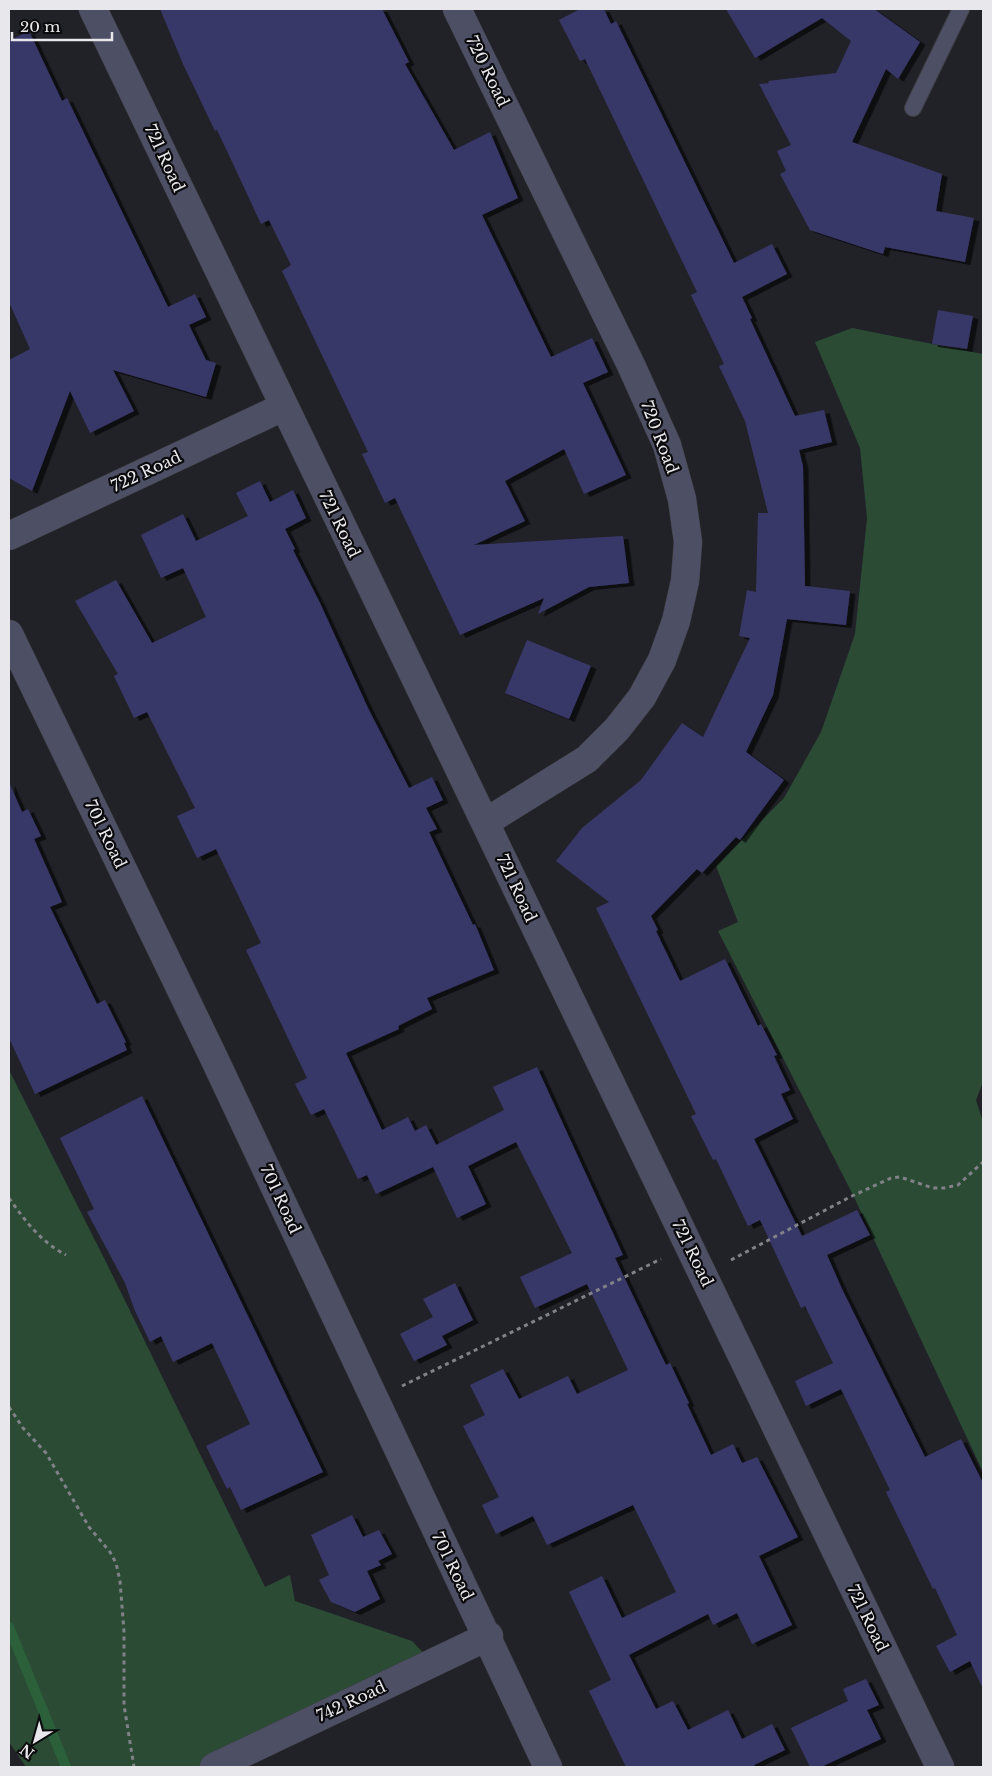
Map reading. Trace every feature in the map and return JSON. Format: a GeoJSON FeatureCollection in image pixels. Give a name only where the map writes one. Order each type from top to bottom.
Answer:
{"type":"FeatureCollection","features":[{"type":"Feature","properties":{"kind":"street","name":"721 Road"},"geometry":{"type":"LineString","coordinates":[[93,9],[283,407],[486,822],[586,1036],[704,1275],[940,1767]]}},
{"type":"Feature","properties":{"kind":"street","name":"720 Road"},"geometry":{"type":"LineString","coordinates":[[457,9],[631,364],[667,445],[682,500],[688,542],[685,581],[676,621],[662,660],[642,697],[617,728],[586,759],[486,822]]}},
{"type":"Feature","properties":{"kind":"street","name":"722 Road"},"geometry":{"type":"LineString","coordinates":[[9,536],[283,407]]}},
{"type":"Feature","properties":{"kind":"street","name":"701 Road"},"geometry":{"type":"LineString","coordinates":[[9,634],[213,1056],[374,1400],[488,1636],[548,1767]]}},
{"type":"Feature","properties":{"kind":"street","name":"742 Road"},"geometry":{"type":"LineString","coordinates":[[214,1767],[488,1636]]}},
{"type":"Feature","properties":{"kind":"lane"},"geometry":{"type":"LineString","coordinates":[[913,108],[962,9]]}},
{"type":"Feature","properties":{"kind":"path"},"geometry":{"type":"LineString","coordinates":[[704,1275],[850,1197],[891,1178],[900,1177],[933,1188],[944,1188],[958,1185],[983,1162]]}},
{"type":"Feature","properties":{"kind":"path"},"geometry":{"type":"LineString","coordinates":[[9,1198],[44,1241],[66,1255]]}},
{"type":"Feature","properties":{"kind":"path"},"geometry":{"type":"LineString","coordinates":[[374,1400],[688,1245]]}},
{"type":"Feature","properties":{"kind":"path"},"geometry":{"type":"LineString","coordinates":[[9,1407],[23,1428],[46,1453],[89,1527],[110,1552],[116,1563],[120,1581],[124,1632],[124,1705],[134,1767]]}},
{"type":"Feature","properties":{"kind":"green space"},"geometry":{"type":"Polygon","coordinates":[[[852,328],[983,354],[983,1082],[976,1100],[983,1122],[983,1472],[854,1197],[718,931],[738,922],[716,866],[784,798],[821,732],[855,634],[867,518],[860,448],[815,342],[852,328]]]}},
{"type":"Feature","properties":{"kind":"green space"},"geometry":{"type":"Polygon","coordinates":[[[9,1070],[108,1266],[265,1587],[290,1575],[295,1601],[412,1641],[433,1663],[217,1767],[26,1767],[9,1742],[9,1070]]]}},
{"type":"Feature","properties":{"kind":"building"},"geometry":{"type":"Polygon","coordinates":[[[160,9],[382,9],[409,62],[405,64],[454,150],[490,132],[518,198],[482,215],[551,357],[592,338],[608,372],[583,383],[626,475],[584,494],[564,449],[505,481],[525,521],[474,545],[623,536],[629,583],[589,587],[538,614],[544,598],[460,635],[395,498],[385,503],[362,454],[368,452],[282,271],[291,265],[269,220],[261,224],[217,130],[215,131],[183,64],[160,9]]]}},
{"type":"Feature","properties":{"kind":"building"},"geometry":{"type":"Polygon","coordinates":[[[580,9],[604,9],[611,24],[616,21],[734,263],[772,244],[787,274],[742,297],[752,318],[750,319],[795,416],[824,410],[832,442],[799,450],[803,466],[805,586],[850,591],[846,625],[787,619],[773,695],[746,752],[784,780],[740,840],[736,837],[702,873],[697,869],[651,916],[658,930],[656,931],[680,981],[725,959],[758,1026],[761,1024],[777,1055],[774,1056],[790,1090],[781,1094],[793,1119],[754,1139],[802,1236],[857,1210],[870,1235],[827,1255],[842,1289],[925,1457],[961,1439],[983,1483],[983,1689],[970,1661],[950,1672],[936,1646],[957,1635],[886,1492],[890,1490],[841,1389],[806,1406],[795,1381],[833,1363],[805,1306],[801,1308],[760,1220],[748,1226],[716,1159],[713,1160],[691,1116],[696,1114],[596,908],[609,902],[556,861],[582,828],[641,780],[682,723],[703,737],[750,638],[739,636],[747,590],[756,592],[758,513],[768,513],[745,421],[719,366],[724,364],[691,295],[697,292],[585,59],[580,61],[559,20],[580,9]]]}},
{"type":"Feature","properties":{"kind":"building"},"geometry":{"type":"Polygon","coordinates":[[[726,9],[874,9],[920,42],[898,79],[886,69],[852,142],[942,174],[936,211],[974,218],[965,262],[885,247],[883,254],[810,230],[780,174],[786,171],[777,151],[791,145],[759,84],[769,83],[768,81],[836,73],[851,41],[822,18],[755,58],[726,9]]]}},
{"type":"Feature","properties":{"kind":"building"},"geometry":{"type":"Polygon","coordinates":[[[29,31],[62,101],[67,98],[168,307],[195,294],[206,317],[189,325],[206,360],[216,363],[206,397],[113,370],[134,411],[90,433],[70,391],[32,491],[9,478],[9,360],[30,349],[9,302],[9,41],[29,31]]]}},
{"type":"Feature","properties":{"kind":"building"},"geometry":{"type":"Polygon","coordinates":[[[938,310],[973,316],[967,349],[932,344],[938,310]]]}},
{"type":"Feature","properties":{"kind":"building"},"geometry":{"type":"Polygon","coordinates":[[[260,481],[270,502],[293,490],[306,518],[285,529],[295,549],[293,550],[320,603],[368,708],[409,788],[432,777],[443,800],[426,808],[437,829],[429,832],[473,925],[475,924],[494,970],[427,998],[432,1009],[398,1026],[399,1029],[346,1053],[382,1130],[408,1117],[415,1131],[426,1125],[436,1145],[504,1110],[493,1087],[537,1067],[623,1255],[615,1258],[666,1365],[670,1363],[711,1455],[733,1444],[742,1463],[757,1457],[798,1537],[759,1556],[792,1625],[752,1644],[737,1613],[713,1625],[708,1614],[629,1655],[656,1709],[673,1701],[688,1730],[728,1710],[742,1739],[772,1724],[785,1750],[754,1765],[755,1767],[626,1767],[589,1691],[611,1680],[569,1592],[602,1576],[622,1618],[676,1592],[633,1505],[547,1545],[533,1516],[496,1534],[482,1505],[499,1497],[463,1426],[485,1415],[470,1385],[503,1369],[519,1399],[568,1376],[577,1394],[628,1370],[587,1284],[535,1308],[520,1277],[572,1253],[516,1142],[468,1166],[486,1204],[457,1218],[433,1167],[376,1194],[367,1175],[358,1179],[324,1109],[311,1115],[295,1084],[307,1078],[246,950],[261,943],[216,849],[197,858],[177,816],[195,808],[147,712],[134,718],[114,676],[118,674],[75,601],[116,580],[152,643],[206,617],[183,568],[161,578],[141,535],[183,514],[196,541],[248,516],[236,493],[260,481]]]}},
{"type":"Feature","properties":{"kind":"building"},"geometry":{"type":"Polygon","coordinates":[[[527,640],[591,666],[569,719],[505,693],[527,640]]]}},
{"type":"Feature","properties":{"kind":"building"},"geometry":{"type":"Polygon","coordinates":[[[9,782],[22,812],[28,809],[41,836],[34,839],[62,902],[50,907],[97,1004],[105,1000],[126,1042],[124,1043],[127,1050],[35,1094],[9,1038],[9,782]]]}},
{"type":"Feature","properties":{"kind":"building"},"geometry":{"type":"Polygon","coordinates":[[[142,1096],[323,1472],[241,1510],[230,1487],[227,1489],[206,1446],[250,1424],[212,1343],[173,1362],[161,1336],[150,1342],[135,1311],[125,1283],[87,1212],[94,1209],[60,1138],[142,1096]]]}},
{"type":"Feature","properties":{"kind":"building"},"geometry":{"type":"Polygon","coordinates":[[[455,1283],[473,1320],[442,1336],[447,1345],[414,1361],[400,1334],[433,1317],[423,1299],[455,1283]]]}},
{"type":"Feature","properties":{"kind":"building"},"geometry":{"type":"Polygon","coordinates":[[[352,1515],[363,1537],[379,1530],[392,1554],[378,1561],[381,1565],[367,1571],[380,1599],[355,1612],[331,1602],[319,1580],[329,1575],[311,1535],[352,1515]]]}},
{"type":"Feature","properties":{"kind":"building"},"geometry":{"type":"Polygon","coordinates":[[[866,1679],[879,1705],[867,1710],[881,1739],[821,1767],[810,1767],[791,1728],[848,1701],[843,1689],[866,1679]]]}},
{"type":"Feature","properties":{"kind":"waterway"},"geometry":{"type":"LineString","coordinates":[[9,1627],[66,1767]]}}]}
